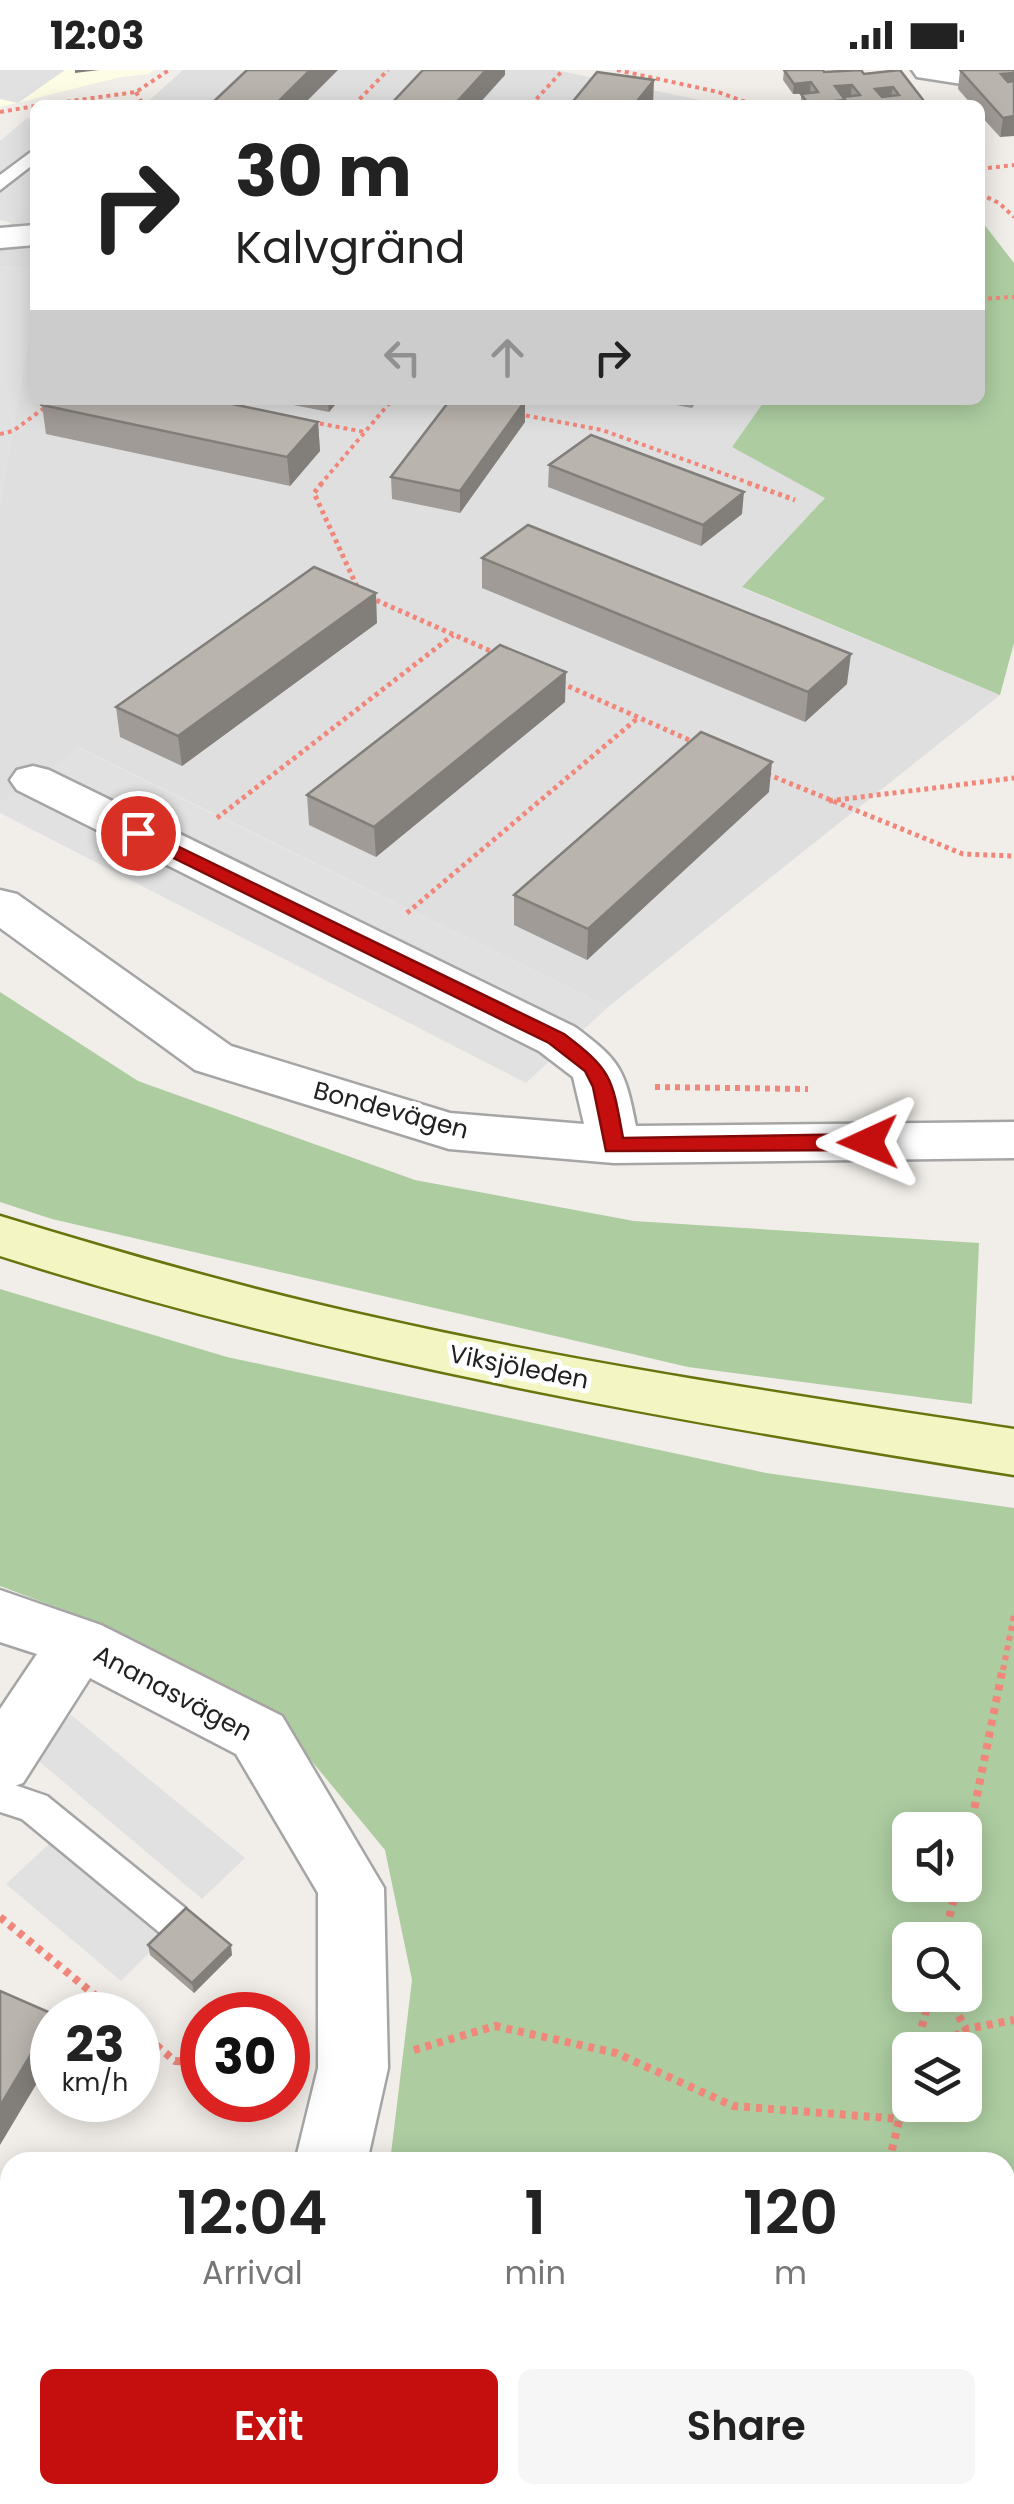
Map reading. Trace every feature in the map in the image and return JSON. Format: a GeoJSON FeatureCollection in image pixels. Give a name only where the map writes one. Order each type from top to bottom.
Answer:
{"type":"FeatureCollection","features":[{"type":"Feature","properties":{"kind":"main road","name":"Viksjöleden"},"geometry":{"type":"LineString","coordinates":[[10,1240],[149,1284],[372,1340],[723,1406],[1014,1452]]}},
{"type":"Feature","properties":{"kind":"street"},"geometry":{"type":"LineString","coordinates":[[928,70],[981,78],[1014,74]]}},
{"type":"Feature","properties":{"kind":"street"},"geometry":{"type":"LineString","coordinates":[[0,238],[30,235]]}},
{"type":"Feature","properties":{"kind":"street"},"geometry":{"type":"LineString","coordinates":[[33,780],[557,1038],[594,1067],[603,1087],[614,1145]]}},
{"type":"Feature","properties":{"kind":"street","name":"Bondevägen"},"geometry":{"type":"LineString","coordinates":[[0,906],[213,1058],[449,1131],[614,1145],[1014,1140]]}},
{"type":"Feature","properties":{"kind":"street","name":"Ananasvägen"},"geometry":{"type":"LineString","coordinates":[[0,1616],[79,1644],[259,1735],[351,1888],[353,2068],[333,2152]]}},
{"type":"Feature","properties":{"kind":"street"},"geometry":{"type":"LineString","coordinates":[[0,1763],[79,1644]]}},
{"type":"Feature","properties":{"kind":"lane"},"geometry":{"type":"LineString","coordinates":[[0,185],[30,158]]}},
{"type":"Feature","properties":{"kind":"lane"},"geometry":{"type":"LineString","coordinates":[[0,1796],[34,1807],[172,1920]]}},
{"type":"Feature","properties":{"kind":"path"},"geometry":{"type":"LineString","coordinates":[[79,100],[136,92],[168,70]]}},
{"type":"Feature","properties":{"kind":"path"},"geometry":{"type":"LineString","coordinates":[[359,100],[388,70]]}},
{"type":"Feature","properties":{"kind":"path"},"geometry":{"type":"LineString","coordinates":[[535,100],[562,70]]}},
{"type":"Feature","properties":{"kind":"path"},"geometry":{"type":"LineString","coordinates":[[617,70],[736,100]]}},
{"type":"Feature","properties":{"kind":"path"},"geometry":{"type":"LineString","coordinates":[[680,84],[682,70]]}},
{"type":"Feature","properties":{"kind":"path"},"geometry":{"type":"LineString","coordinates":[[136,92],[140,100]]}},
{"type":"Feature","properties":{"kind":"path"},"geometry":{"type":"LineString","coordinates":[[0,112],[30,107]]}},
{"type":"Feature","properties":{"kind":"path"},"geometry":{"type":"LineString","coordinates":[[985,168],[1014,165]]}},
{"type":"Feature","properties":{"kind":"path"},"geometry":{"type":"LineString","coordinates":[[985,196],[1000,203],[1014,217]]}},
{"type":"Feature","properties":{"kind":"path"},"geometry":{"type":"LineString","coordinates":[[985,298],[1014,297]]}},
{"type":"Feature","properties":{"kind":"path"},"geometry":{"type":"LineString","coordinates":[[0,434],[13,431],[47,405]]}},
{"type":"Feature","properties":{"kind":"path"},"geometry":{"type":"LineString","coordinates":[[388,405],[314,493],[360,594],[504,657]]}},
{"type":"Feature","properties":{"kind":"path"},"geometry":{"type":"LineString","coordinates":[[506,411],[602,430],[795,500]]}},
{"type":"Feature","properties":{"kind":"path"},"geometry":{"type":"LineString","coordinates":[[310,422],[366,432]]}},
{"type":"Feature","properties":{"kind":"path"},"geometry":{"type":"LineString","coordinates":[[172,850],[453,635]]}},
{"type":"Feature","properties":{"kind":"path"},"geometry":{"type":"LineString","coordinates":[[554,680],[708,748]]}},
{"type":"Feature","properties":{"kind":"path"},"geometry":{"type":"LineString","coordinates":[[366,945],[639,717]]}},
{"type":"Feature","properties":{"kind":"path"},"geometry":{"type":"LineString","coordinates":[[759,771],[827,802],[963,854],[1014,856]]}},
{"type":"Feature","properties":{"kind":"path"},"geometry":{"type":"LineString","coordinates":[[827,802],[1014,778]]}},
{"type":"Feature","properties":{"kind":"path"},"geometry":{"type":"LineString","coordinates":[[974,1812],[1014,1615]]}},
{"type":"Feature","properties":{"kind":"path"},"geometry":{"type":"LineString","coordinates":[[0,1917],[91,1992]]}},
{"type":"Feature","properties":{"kind":"path"},"geometry":{"type":"LineString","coordinates":[[956,2012],[966,2029]]}},
{"type":"Feature","properties":{"kind":"path"},"geometry":{"type":"LineString","coordinates":[[962,2032],[1014,2020]]}},
{"type":"Feature","properties":{"kind":"path"},"geometry":{"type":"LineString","coordinates":[[353,2068],[495,2026],[616,2054],[733,2106],[892,2118]]}},
{"type":"Feature","properties":{"kind":"path"},"geometry":{"type":"LineString","coordinates":[[892,2152],[899,2122]]}},
{"type":"Feature","properties":{"kind":"shaded area"},"geometry":{"type":"Polygon","coordinates":[[[0,70],[154,70],[0,107],[0,70]]]}},
{"type":"Feature","properties":{"kind":"shaded area"},"geometry":{"type":"Polygon","coordinates":[[[0,70],[65,70],[18,103],[0,99],[0,70]]]}},
{"type":"Feature","properties":{"kind":"shaded area"},"geometry":{"type":"Polygon","coordinates":[[[183,70],[555,70],[700,100],[150,100],[183,70]]]}},
{"type":"Feature","properties":{"kind":"shaded area"},"geometry":{"type":"Polygon","coordinates":[[[30,118],[30,207],[12,223],[0,220],[0,141],[30,118]]]}},
{"type":"Feature","properties":{"kind":"shaded area"},"geometry":{"type":"Polygon","coordinates":[[[30,206],[30,269],[0,266],[0,233],[30,206]]]}},
{"type":"Feature","properties":{"kind":"shaded area"},"geometry":{"type":"Polygon","coordinates":[[[0,266],[30,269],[30,340],[0,504],[0,266]]]}},
{"type":"Feature","properties":{"kind":"shaded area"},"geometry":{"type":"Polygon","coordinates":[[[30,340],[30,405],[761,405],[732,447],[826,497],[743,588],[1000,695],[608,1007],[80,748],[0,803],[0,504],[30,340]]]}},
{"type":"Feature","properties":{"kind":"shaded area"},"geometry":{"type":"Polygon","coordinates":[[[79,748],[608,1007],[526,1083],[0,813],[0,803],[79,748]]]}},
{"type":"Feature","properties":{"kind":"shaded area"},"geometry":{"type":"Polygon","coordinates":[[[71,1715],[245,1858],[202,1899],[28,1752],[71,1715]]]}},
{"type":"Feature","properties":{"kind":"shaded area"},"geometry":{"type":"Polygon","coordinates":[[[49,1844],[163,1939],[121,1981],[6,1884],[49,1844]]]}},
{"type":"Feature","properties":{"kind":"green space"},"geometry":{"type":"Polygon","coordinates":[[[985,225],[1014,263],[1014,643],[1000,695],[742,587],[825,498],[732,447],[761,405],[985,405],[985,225]]]}},
{"type":"Feature","properties":{"kind":"green space"},"geometry":{"type":"Polygon","coordinates":[[[0,992],[138,1081],[415,1180],[634,1221],[979,1243],[972,1404],[688,1367],[52,1219],[0,1202],[0,992]]]}},
{"type":"Feature","properties":{"kind":"green space"},"geometry":{"type":"Polygon","coordinates":[[[0,1289],[227,1357],[766,1473],[1014,1508],[1014,2152],[391,2152],[412,1980],[385,1850],[291,1736],[106,1626],[0,1586],[0,1289]]]}},
{"type":"Feature","properties":{"kind":"building"},"geometry":{"type":"Polygon","coordinates":[[[247,70],[310,70],[280,100],[215,100],[247,70]]]}},
{"type":"Feature","properties":{"kind":"building"},"geometry":{"type":"Polygon","coordinates":[[[423,70],[486,70],[459,100],[395,100],[423,70]]]}},
{"type":"Feature","properties":{"kind":"building"},"geometry":{"type":"Polygon","coordinates":[[[784,70],[861,70],[864,74],[900,70],[923,100],[845,100],[843,97],[860,95],[852,85],[835,86],[845,100],[805,100],[801,94],[818,92],[811,82],[794,84],[784,70]],[[893,87],[875,89],[882,97],[899,95],[893,87]]]}},
{"type":"Feature","properties":{"kind":"building"},"geometry":{"type":"Polygon","coordinates":[[[960,70],[1014,70],[1001,74],[1008,82],[1014,81],[1014,116],[1003,118],[960,70]]]}},
{"type":"Feature","properties":{"kind":"building"},"geometry":{"type":"Polygon","coordinates":[[[597,72],[654,80],[638,100],[574,100],[597,72]]]}},
{"type":"Feature","properties":{"kind":"building"},"geometry":{"type":"Polygon","coordinates":[[[42,405],[237,405],[318,422],[287,457],[42,405]]]}},
{"type":"Feature","properties":{"kind":"building"},"geometry":{"type":"Polygon","coordinates":[[[446,405],[522,405],[460,491],[391,477],[446,405]]]}},
{"type":"Feature","properties":{"kind":"building"},"geometry":{"type":"Polygon","coordinates":[[[591,435],[744,492],[703,525],[549,465],[591,435]]]}},
{"type":"Feature","properties":{"kind":"building"},"geometry":{"type":"Polygon","coordinates":[[[528,525],[851,654],[808,692],[482,558],[528,525]]]}},
{"type":"Feature","properties":{"kind":"building"},"geometry":{"type":"Polygon","coordinates":[[[314,567],[376,593],[178,736],[116,707],[314,567]]]}},
{"type":"Feature","properties":{"kind":"building"},"geometry":{"type":"Polygon","coordinates":[[[500,645],[566,672],[374,827],[307,795],[500,645]]]}},
{"type":"Feature","properties":{"kind":"building"},"geometry":{"type":"Polygon","coordinates":[[[701,732],[772,762],[588,929],[514,895],[701,732]]]}},
{"type":"Feature","properties":{"kind":"building"},"geometry":{"type":"Polygon","coordinates":[[[186,1908],[231,1945],[192,1983],[148,1945],[186,1908]]]}},
{"type":"Feature","properties":{"kind":"building"},"geometry":{"type":"Polygon","coordinates":[[[0,1991],[30,2004],[30,2056],[0,2106],[0,1991]]]}},
{"type":"Feature","properties":{"kind":"route"},"geometry":{"type":"LineString","coordinates":[[138,833],[557,1038],[594,1067],[603,1087],[614,1145],[868,1142]]}}]}
